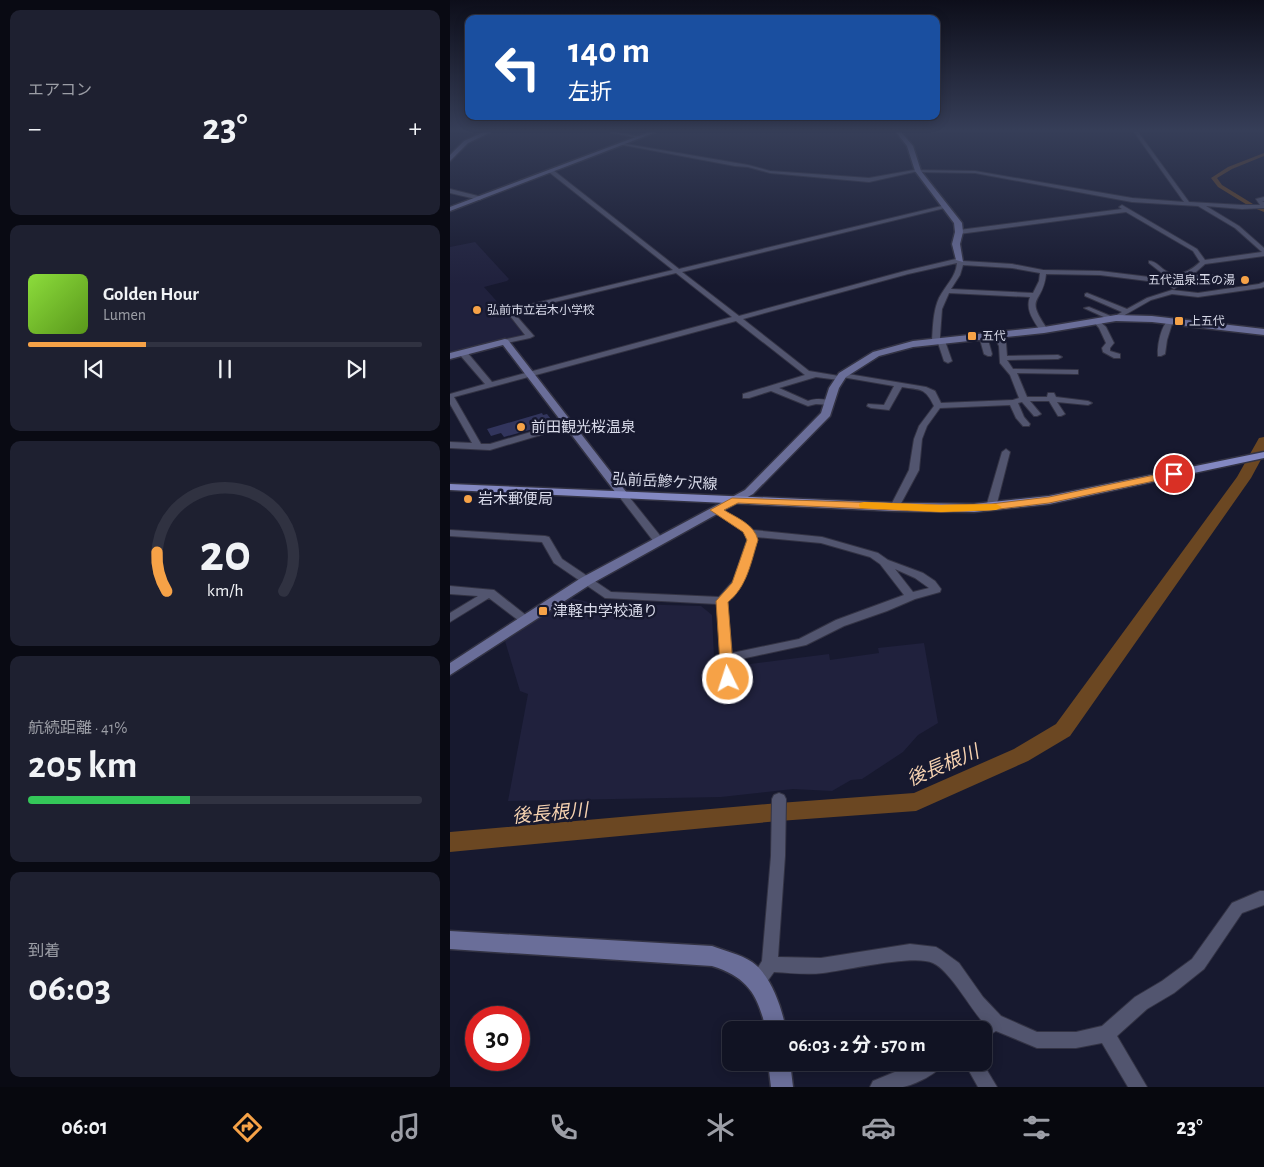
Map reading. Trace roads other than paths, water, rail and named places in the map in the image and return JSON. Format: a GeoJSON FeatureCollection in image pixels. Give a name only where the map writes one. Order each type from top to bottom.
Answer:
{"type":"FeatureCollection","features":[{"type":"Feature","properties":{"kind":"main road","name":"弘前岳鰺ケ沢線"},"geometry":{"type":"LineString","coordinates":[[450,487],[895,507],[991,507],[1070,496],[1264,455]]}},
{"type":"Feature","properties":{"kind":"street"},"geometry":{"type":"LineString","coordinates":[[450,209],[518,183]]}},
{"type":"Feature","properties":{"kind":"street"},"geometry":{"type":"LineString","coordinates":[[566,183],[806,373],[841,376],[926,389],[932,393],[938,406]]}},
{"type":"Feature","properties":{"kind":"street"},"geometry":{"type":"LineString","coordinates":[[927,183],[958,223],[959,232],[956,244],[960,261],[958,272],[942,300],[936,329],[938,341],[948,361]]}},
{"type":"Feature","properties":{"kind":"street"},"geometry":{"type":"LineString","coordinates":[[1038,183],[1104,196],[1154,202],[1264,206]]}},
{"type":"Feature","properties":{"kind":"street"},"geometry":{"type":"LineString","coordinates":[[1173,183],[1188,204]]}},
{"type":"Feature","properties":{"kind":"street"},"geometry":{"type":"LineString","coordinates":[[450,191],[480,198]]}},
{"type":"Feature","properties":{"kind":"street"},"geometry":{"type":"LineString","coordinates":[[1104,196],[1195,250],[1203,262]]}},
{"type":"Feature","properties":{"kind":"street"},"geometry":{"type":"LineString","coordinates":[[1264,199],[1259,199],[1259,201],[1264,206]]}},
{"type":"Feature","properties":{"kind":"street"},"geometry":{"type":"LineString","coordinates":[[1200,204],[1237,228],[1264,253]]}},
{"type":"Feature","properties":{"kind":"street"},"geometry":{"type":"LineString","coordinates":[[450,356],[530,336],[508,311],[946,207]]}},
{"type":"Feature","properties":{"kind":"street"},"geometry":{"type":"LineString","coordinates":[[959,232],[1127,210]]}},
{"type":"Feature","properties":{"kind":"street"},"geometry":{"type":"LineString","coordinates":[[1172,292],[1177,279],[1194,271],[1203,262],[1264,253]]}},
{"type":"Feature","properties":{"kind":"street"},"geometry":{"type":"LineString","coordinates":[[478,446],[450,396],[935,265],[960,261],[1012,266],[1044,272],[1100,272],[1177,279],[1231,277]]}},
{"type":"Feature","properties":{"kind":"street"},"geometry":{"type":"LineString","coordinates":[[1151,262],[1168,275],[1177,279]]}},
{"type":"Feature","properties":{"kind":"street"},"geometry":{"type":"LineString","coordinates":[[1044,272],[1044,278],[1033,295],[1031,305],[1034,315],[1044,330]]}},
{"type":"Feature","properties":{"kind":"street"},"geometry":{"type":"LineString","coordinates":[[1087,308],[1113,318],[1149,299],[1172,292],[1198,295],[1264,284]]}},
{"type":"Feature","properties":{"kind":"street"},"geometry":{"type":"LineString","coordinates":[[947,291],[1033,295]]}},
{"type":"Feature","properties":{"kind":"street"},"geometry":{"type":"LineString","coordinates":[[1087,295],[1126,311]]}},
{"type":"Feature","properties":{"kind":"street"},"geometry":{"type":"LineString","coordinates":[[450,670],[586,581],[658,540],[736,500],[760,483],[826,414],[841,376],[876,354],[903,346],[1044,330],[1113,318],[1170,321],[1264,332]]}},
{"type":"Feature","properties":{"kind":"street"},"geometry":{"type":"LineString","coordinates":[[1096,321],[1102,327],[1110,343],[1106,348],[1107,352],[1117,356]]}},
{"type":"Feature","properties":{"kind":"street"},"geometry":{"type":"LineString","coordinates":[[1161,354],[1163,340],[1170,321]]}},
{"type":"Feature","properties":{"kind":"street"},"geometry":{"type":"LineString","coordinates":[[997,335],[1002,341],[1004,363],[1011,371],[1024,400],[1037,414]]}},
{"type":"Feature","properties":{"kind":"street"},"geometry":{"type":"LineString","coordinates":[[983,336],[988,354]]}},
{"type":"Feature","properties":{"kind":"street"},"geometry":{"type":"LineString","coordinates":[[506,342],[658,540]]}},
{"type":"Feature","properties":{"kind":"street"},"geometry":{"type":"LineString","coordinates":[[464,353],[490,385]]}},
{"type":"Feature","properties":{"kind":"street"},"geometry":{"type":"LineString","coordinates":[[1003,358],[1058,357]]}},
{"type":"Feature","properties":{"kind":"street"},"geometry":{"type":"LineString","coordinates":[[1011,371],[1075,372]]}},
{"type":"Feature","properties":{"kind":"street"},"geometry":{"type":"LineString","coordinates":[[746,396],[813,375]]}},
{"type":"Feature","properties":{"kind":"street"},"geometry":{"type":"LineString","coordinates":[[871,406],[886,408],[900,385]]}},
{"type":"Feature","properties":{"kind":"street"},"geometry":{"type":"LineString","coordinates":[[772,388],[808,404],[815,401],[829,403]]}},
{"type":"Feature","properties":{"kind":"street"},"geometry":{"type":"LineString","coordinates":[[1051,396],[1061,414]]}},
{"type":"Feature","properties":{"kind":"street"},"geometry":{"type":"LineString","coordinates":[[938,406],[1012,402],[1051,396],[1088,403]]}},
{"type":"Feature","properties":{"kind":"street"},"geometry":{"type":"LineString","coordinates":[[1012,402],[1020,418],[1026,424]]}},
{"type":"Feature","properties":{"kind":"street"},"geometry":{"type":"LineString","coordinates":[[895,507],[914,470],[918,439],[923,426],[938,406]]}},
{"type":"Feature","properties":{"kind":"street"},"geometry":{"type":"LineString","coordinates":[[450,445],[490,447],[568,424]]}},
{"type":"Feature","properties":{"kind":"street"},"geometry":{"type":"LineString","coordinates":[[991,507],[1006,452]]}},
{"type":"Feature","properties":{"kind":"street"},"geometry":{"type":"LineString","coordinates":[[716,510],[750,533],[822,540],[874,555],[884,562],[911,596]]}},
{"type":"Feature","properties":{"kind":"street"},"geometry":{"type":"LineString","coordinates":[[450,533],[545,539],[558,561],[609,595],[722,601],[731,594],[738,583],[752,540],[750,533]]}},
{"type":"Feature","properties":{"kind":"street"},"geometry":{"type":"LineString","coordinates":[[726,658],[802,642],[834,626],[911,596],[936,589],[922,577],[902,567],[884,562]]}},
{"type":"Feature","properties":{"kind":"street"},"geometry":{"type":"LineString","coordinates":[[450,590],[490,593],[526,620]]}},
{"type":"Feature","properties":{"kind":"street"},"geometry":{"type":"LineString","coordinates":[[450,618],[490,593]]}},
{"type":"Feature","properties":{"kind":"street"},"geometry":{"type":"LineString","coordinates":[[722,601],[728,679]]}},
{"type":"Feature","properties":{"kind":"street"},"geometry":{"type":"LineString","coordinates":[[775,1021],[764,972],[779,849],[779,799]]}},
{"type":"Feature","properties":{"kind":"street"},"geometry":{"type":"LineString","coordinates":[[992,1027],[1037,1040],[1076,1040],[1106,1034],[1141,1003],[1168,987],[1198,964],[1237,908],[1264,898]]}},
{"type":"Feature","properties":{"kind":"street"},"geometry":{"type":"LineString","coordinates":[[450,940],[712,956],[764,972],[821,966],[910,952],[936,955],[953,969],[977,1003],[986,1021]]}},
{"type":"Feature","properties":{"kind":"street"},"geometry":{"type":"LineString","coordinates":[[1106,1034],[1138,1087]]}},
{"type":"Feature","properties":{"kind":"street"},"geometry":{"type":"LineString","coordinates":[[780,1071],[782,1087]]}},
{"type":"Feature","properties":{"kind":"street"},"geometry":{"type":"LineString","coordinates":[[879,1087],[921,1071]]}},
{"type":"Feature","properties":{"kind":"street"},"geometry":{"type":"LineString","coordinates":[[978,1071],[988,1087]]}},
{"type":"Feature","properties":{"kind":"waterway"},"geometry":{"type":"LineString","coordinates":[[1218,183],[1251,205]]}},
{"type":"Feature","properties":{"kind":"waterway"},"geometry":{"type":"LineString","coordinates":[[1256,207],[1264,210]]}},
{"type":"Feature","properties":{"kind":"waterway","name":"後長根川"},"geometry":{"type":"LineString","coordinates":[[450,842],[779,812],[916,802],[1021,755],[1063,730],[1244,478],[1264,441]]}},
{"type":"Feature","properties":{"kind":"place","name":"五代温泉;玉の湯"},"geometry":{"type":"Point","coordinates":[1245,280]}},
{"type":"Feature","properties":{"kind":"place","name":"弘前市立岩木小学校"},"geometry":{"type":"Point","coordinates":[477,310]}},
{"type":"Feature","properties":{"kind":"place","name":"上五代"},"geometry":{"type":"Point","coordinates":[1179,321]}},
{"type":"Feature","properties":{"kind":"place","name":"五代"},"geometry":{"type":"Point","coordinates":[972,336]}},
{"type":"Feature","properties":{"kind":"place","name":"前田観光桜温泉"},"geometry":{"type":"Point","coordinates":[521,427]}},
{"type":"Feature","properties":{"kind":"place","name":"岩木郵便局"},"geometry":{"type":"Point","coordinates":[468,499]}},
{"type":"Feature","properties":{"kind":"place","name":"津軽中学校通り"},"geometry":{"type":"Point","coordinates":[543,611]}}]}
